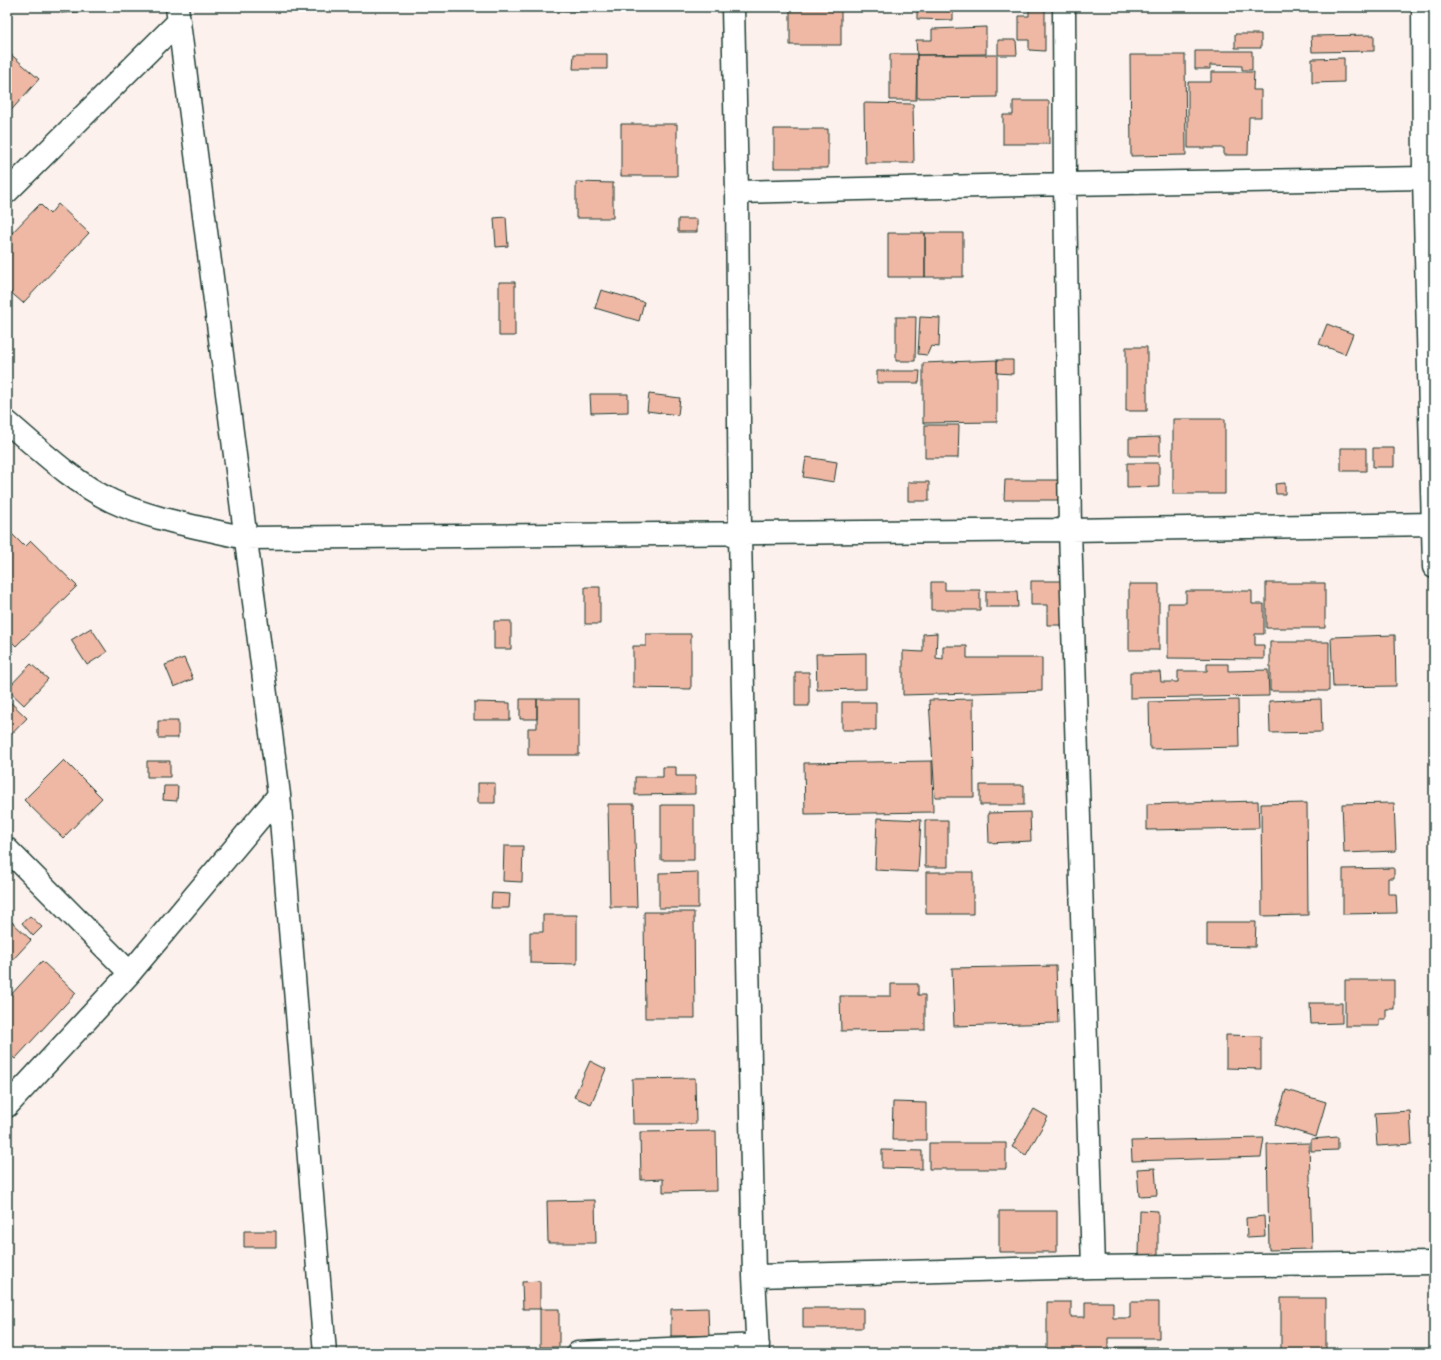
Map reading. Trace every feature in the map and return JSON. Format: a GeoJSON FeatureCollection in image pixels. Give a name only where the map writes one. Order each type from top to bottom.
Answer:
{"type":"FeatureCollection","features":[{"type":"Feature","properties":{"kind":"street"},"geometry":{"type":"LineString","coordinates":[[578,1353],[758,1349],[754,1276],[740,533],[737,192],[733,7]]}},
{"type":"Feature","properties":{"kind":"street"},"geometry":{"type":"LineString","coordinates":[[1064,7],[1070,530],[1093,1267]]}},
{"type":"Feature","properties":{"kind":"street"},"geometry":{"type":"LineString","coordinates":[[1424,7],[1424,178],[1434,567]]}},
{"type":"Feature","properties":{"kind":"street"},"geometry":{"type":"LineString","coordinates":[[7,192],[178,14]]}},
{"type":"Feature","properties":{"kind":"street"},"geometry":{"type":"LineString","coordinates":[[178,14],[279,796],[325,1353]]}},
{"type":"Feature","properties":{"kind":"street"},"geometry":{"type":"LineString","coordinates":[[737,192],[1065,184],[1424,178]]}},
{"type":"Feature","properties":{"kind":"street"},"geometry":{"type":"LineString","coordinates":[[7,422],[76,479],[112,501],[149,514],[245,538],[1070,530],[1434,524]]}},
{"type":"Feature","properties":{"kind":"street"},"geometry":{"type":"LineString","coordinates":[[7,1106],[130,973],[279,796]]}},
{"type":"Feature","properties":{"kind":"street"},"geometry":{"type":"LineString","coordinates":[[7,849],[130,973]]}},
{"type":"Feature","properties":{"kind":"street"},"geometry":{"type":"LineString","coordinates":[[754,1276],[1093,1267],[1434,1263]]}},
{"type":"Feature","properties":{"kind":"building"},"geometry":{"type":"Polygon","coordinates":[[[60,7],[89,7],[89,11],[61,13],[60,7]]]}},
{"type":"Feature","properties":{"kind":"building"},"geometry":{"type":"Polygon","coordinates":[[[518,7],[587,7],[587,11],[518,10],[518,7]]]}},
{"type":"Feature","properties":{"kind":"building"},"geometry":{"type":"Polygon","coordinates":[[[790,7],[841,7],[841,45],[790,45],[790,7]]]}},
{"type":"Feature","properties":{"kind":"building"},"geometry":{"type":"Polygon","coordinates":[[[917,7],[953,7],[953,20],[917,19],[917,7]]]}},
{"type":"Feature","properties":{"kind":"building"},"geometry":{"type":"Polygon","coordinates":[[[1029,7],[1045,7],[1045,51],[1029,50],[1029,40],[1019,40],[1019,16],[1029,16],[1029,7]]]}},
{"type":"Feature","properties":{"kind":"building"},"geometry":{"type":"Polygon","coordinates":[[[986,27],[986,54],[917,55],[916,40],[932,40],[932,29],[986,27]]]}},
{"type":"Feature","properties":{"kind":"building"},"geometry":{"type":"Polygon","coordinates":[[[1235,34],[1261,34],[1261,48],[1235,48],[1235,34]]]}},
{"type":"Feature","properties":{"kind":"building"},"geometry":{"type":"Polygon","coordinates":[[[1374,35],[1374,51],[1312,52],[1311,36],[1374,35]]]}},
{"type":"Feature","properties":{"kind":"building"},"geometry":{"type":"Polygon","coordinates":[[[998,40],[1016,40],[1017,55],[998,55],[998,40]]]}},
{"type":"Feature","properties":{"kind":"building"},"geometry":{"type":"Polygon","coordinates":[[[7,51],[39,79],[7,115],[7,51]]]}},
{"type":"Feature","properties":{"kind":"building"},"geometry":{"type":"Polygon","coordinates":[[[1195,51],[1252,51],[1252,70],[1242,70],[1242,66],[1210,65],[1210,69],[1195,69],[1195,51]]]}},
{"type":"Feature","properties":{"kind":"building"},"geometry":{"type":"Polygon","coordinates":[[[574,54],[607,54],[607,69],[573,69],[574,54]]]}},
{"type":"Feature","properties":{"kind":"building"},"geometry":{"type":"Polygon","coordinates":[[[890,54],[917,54],[916,100],[890,100],[890,54]]]}},
{"type":"Feature","properties":{"kind":"building"},"geometry":{"type":"Polygon","coordinates":[[[917,55],[997,55],[997,97],[917,98],[917,55]]]}},
{"type":"Feature","properties":{"kind":"building"},"geometry":{"type":"Polygon","coordinates":[[[1130,55],[1185,55],[1186,155],[1131,156],[1130,55]]]}},
{"type":"Feature","properties":{"kind":"building"},"geometry":{"type":"Polygon","coordinates":[[[1344,58],[1344,82],[1312,83],[1312,59],[1344,58]]]}},
{"type":"Feature","properties":{"kind":"building"},"geometry":{"type":"Polygon","coordinates":[[[1211,72],[1254,72],[1253,90],[1261,90],[1261,117],[1249,117],[1248,155],[1224,155],[1224,148],[1188,148],[1188,82],[1211,82],[1211,72]]]}},
{"type":"Feature","properties":{"kind":"building"},"geometry":{"type":"Polygon","coordinates":[[[1013,101],[1049,101],[1049,144],[1003,144],[1003,115],[1013,115],[1013,101]]]}},
{"type":"Feature","properties":{"kind":"building"},"geometry":{"type":"Polygon","coordinates":[[[864,103],[913,104],[914,163],[865,163],[864,103]]]}},
{"type":"Feature","properties":{"kind":"building"},"geometry":{"type":"Polygon","coordinates":[[[621,124],[677,124],[677,176],[621,176],[621,124]]]}},
{"type":"Feature","properties":{"kind":"building"},"geometry":{"type":"Polygon","coordinates":[[[774,129],[828,129],[828,168],[774,168],[774,129]]]}},
{"type":"Feature","properties":{"kind":"building"},"geometry":{"type":"Polygon","coordinates":[[[576,182],[613,183],[613,218],[576,218],[576,182]]]}},
{"type":"Feature","properties":{"kind":"building"},"geometry":{"type":"Polygon","coordinates":[[[40,204],[50,214],[58,204],[89,233],[23,303],[7,289],[7,238],[40,204]]]}},
{"type":"Feature","properties":{"kind":"building"},"geometry":{"type":"Polygon","coordinates":[[[506,217],[508,246],[496,247],[494,218],[506,217]]]}},
{"type":"Feature","properties":{"kind":"building"},"geometry":{"type":"Polygon","coordinates":[[[678,219],[697,219],[697,232],[678,232],[678,219]]]}},
{"type":"Feature","properties":{"kind":"building"},"geometry":{"type":"Polygon","coordinates":[[[888,233],[925,233],[925,277],[888,277],[888,233]]]}},
{"type":"Feature","properties":{"kind":"building"},"geometry":{"type":"Polygon","coordinates":[[[925,233],[963,233],[963,277],[925,277],[925,233]]]}},
{"type":"Feature","properties":{"kind":"building"},"geometry":{"type":"Polygon","coordinates":[[[499,282],[515,282],[515,336],[499,336],[499,282]]]}},
{"type":"Feature","properties":{"kind":"building"},"geometry":{"type":"Polygon","coordinates":[[[601,290],[644,302],[639,321],[595,308],[601,290]]]}},
{"type":"Feature","properties":{"kind":"building"},"geometry":{"type":"Polygon","coordinates":[[[896,317],[916,317],[915,361],[896,361],[896,317]]]}},
{"type":"Feature","properties":{"kind":"building"},"geometry":{"type":"Polygon","coordinates":[[[920,317],[940,318],[939,347],[931,346],[927,355],[918,354],[920,317]]]}},
{"type":"Feature","properties":{"kind":"building"},"geometry":{"type":"Polygon","coordinates":[[[1327,324],[1353,334],[1345,354],[1319,344],[1327,324]]]}},
{"type":"Feature","properties":{"kind":"building"},"geometry":{"type":"Polygon","coordinates":[[[1126,347],[1147,347],[1147,411],[1126,411],[1126,347]]]}},
{"type":"Feature","properties":{"kind":"building"},"geometry":{"type":"Polygon","coordinates":[[[997,360],[997,422],[923,423],[923,363],[997,360]]]}},
{"type":"Feature","properties":{"kind":"building"},"geometry":{"type":"Polygon","coordinates":[[[997,360],[1013,360],[1013,374],[997,373],[997,360]]]}},
{"type":"Feature","properties":{"kind":"building"},"geometry":{"type":"Polygon","coordinates":[[[877,371],[920,371],[919,383],[877,383],[877,371]]]}},
{"type":"Feature","properties":{"kind":"building"},"geometry":{"type":"Polygon","coordinates":[[[590,394],[628,394],[628,412],[591,413],[590,394]]]}},
{"type":"Feature","properties":{"kind":"building"},"geometry":{"type":"Polygon","coordinates":[[[649,394],[680,398],[678,415],[647,411],[649,394]]]}},
{"type":"Feature","properties":{"kind":"building"},"geometry":{"type":"Polygon","coordinates":[[[1173,419],[1225,419],[1225,494],[1173,494],[1173,419]]]}},
{"type":"Feature","properties":{"kind":"building"},"geometry":{"type":"Polygon","coordinates":[[[925,425],[959,425],[958,458],[925,458],[925,425]]]}},
{"type":"Feature","properties":{"kind":"building"},"geometry":{"type":"Polygon","coordinates":[[[1160,437],[1160,456],[1129,456],[1129,438],[1160,437]]]}},
{"type":"Feature","properties":{"kind":"building"},"geometry":{"type":"Polygon","coordinates":[[[1341,448],[1366,448],[1366,471],[1341,471],[1341,448]]]}},
{"type":"Feature","properties":{"kind":"building"},"geometry":{"type":"Polygon","coordinates":[[[1373,448],[1394,448],[1394,467],[1373,467],[1373,448]]]}},
{"type":"Feature","properties":{"kind":"building"},"geometry":{"type":"Polygon","coordinates":[[[806,457],[837,462],[834,482],[803,477],[806,457]]]}},
{"type":"Feature","properties":{"kind":"building"},"geometry":{"type":"Polygon","coordinates":[[[1127,463],[1159,463],[1159,487],[1127,488],[1127,463]]]}},
{"type":"Feature","properties":{"kind":"building"},"geometry":{"type":"Polygon","coordinates":[[[1005,480],[1061,480],[1060,500],[1004,500],[1005,480]]]}},
{"type":"Feature","properties":{"kind":"building"},"geometry":{"type":"Polygon","coordinates":[[[908,482],[929,482],[929,501],[908,501],[908,482]]]}},
{"type":"Feature","properties":{"kind":"building"},"geometry":{"type":"Polygon","coordinates":[[[1285,483],[1285,494],[1276,494],[1275,484],[1285,483]]]}},
{"type":"Feature","properties":{"kind":"building"},"geometry":{"type":"Polygon","coordinates":[[[7,529],[25,547],[31,541],[77,586],[16,646],[7,637],[7,529]]]}},
{"type":"Feature","properties":{"kind":"building"},"geometry":{"type":"Polygon","coordinates":[[[1031,581],[1067,581],[1067,625],[1047,625],[1047,605],[1031,605],[1031,581]]]}},
{"type":"Feature","properties":{"kind":"building"},"geometry":{"type":"Polygon","coordinates":[[[931,582],[945,582],[945,590],[980,590],[980,610],[931,610],[931,582]]]}},
{"type":"Feature","properties":{"kind":"building"},"geometry":{"type":"Polygon","coordinates":[[[1266,583],[1325,583],[1325,628],[1266,628],[1266,583]]]}},
{"type":"Feature","properties":{"kind":"building"},"geometry":{"type":"Polygon","coordinates":[[[1129,584],[1159,584],[1159,650],[1129,650],[1129,584]]]}},
{"type":"Feature","properties":{"kind":"building"},"geometry":{"type":"Polygon","coordinates":[[[585,587],[600,587],[600,624],[585,624],[585,587]]]}},
{"type":"Feature","properties":{"kind":"building"},"geometry":{"type":"Polygon","coordinates":[[[986,591],[1017,591],[1018,607],[986,607],[986,591]]]}},
{"type":"Feature","properties":{"kind":"building"},"geometry":{"type":"Polygon","coordinates":[[[1186,591],[1252,591],[1252,604],[1264,604],[1264,634],[1255,634],[1255,645],[1264,645],[1264,659],[1168,658],[1168,603],[1186,603],[1186,591]]]}},
{"type":"Feature","properties":{"kind":"building"},"geometry":{"type":"Polygon","coordinates":[[[494,621],[511,621],[511,649],[494,649],[494,621]]]}},
{"type":"Feature","properties":{"kind":"building"},"geometry":{"type":"Polygon","coordinates":[[[91,628],[107,652],[87,665],[71,640],[91,628]]]}},
{"type":"Feature","properties":{"kind":"building"},"geometry":{"type":"Polygon","coordinates":[[[937,633],[936,658],[943,659],[943,646],[967,646],[967,658],[1042,658],[1042,691],[903,695],[903,651],[923,652],[923,634],[937,633]]]}},
{"type":"Feature","properties":{"kind":"building"},"geometry":{"type":"Polygon","coordinates":[[[646,634],[691,634],[691,689],[633,688],[633,646],[646,646],[646,634]]]}},
{"type":"Feature","properties":{"kind":"building"},"geometry":{"type":"Polygon","coordinates":[[[1395,635],[1396,686],[1333,687],[1331,637],[1395,635]]]}},
{"type":"Feature","properties":{"kind":"building"},"geometry":{"type":"Polygon","coordinates":[[[1270,642],[1329,642],[1329,691],[1270,691],[1270,642]]]}},
{"type":"Feature","properties":{"kind":"building"},"geometry":{"type":"Polygon","coordinates":[[[866,653],[866,689],[817,690],[816,654],[866,653]]]}},
{"type":"Feature","properties":{"kind":"building"},"geometry":{"type":"Polygon","coordinates":[[[184,658],[193,679],[174,687],[165,665],[184,658]]]}},
{"type":"Feature","properties":{"kind":"building"},"geometry":{"type":"Polygon","coordinates":[[[31,664],[48,679],[24,705],[7,689],[31,664]]]}},
{"type":"Feature","properties":{"kind":"building"},"geometry":{"type":"Polygon","coordinates":[[[1207,664],[1228,664],[1228,671],[1268,670],[1269,696],[1130,698],[1130,672],[1160,672],[1161,682],[1178,682],[1178,671],[1207,671],[1207,664]]]}},
{"type":"Feature","properties":{"kind":"building"},"geometry":{"type":"Polygon","coordinates":[[[795,672],[809,672],[809,706],[795,706],[795,672]]]}},
{"type":"Feature","properties":{"kind":"building"},"geometry":{"type":"Polygon","coordinates":[[[7,699],[27,718],[7,739],[7,699]]]}},
{"type":"Feature","properties":{"kind":"building"},"geometry":{"type":"Polygon","coordinates":[[[520,699],[537,699],[537,719],[520,719],[520,699]]]}},
{"type":"Feature","properties":{"kind":"building"},"geometry":{"type":"Polygon","coordinates":[[[537,699],[579,699],[579,755],[528,755],[528,728],[537,728],[537,699]]]}},
{"type":"Feature","properties":{"kind":"building"},"geometry":{"type":"Polygon","coordinates":[[[973,699],[974,797],[935,797],[929,700],[973,699]]]}},
{"type":"Feature","properties":{"kind":"building"},"geometry":{"type":"Polygon","coordinates":[[[1321,699],[1322,732],[1270,733],[1269,701],[1321,699]]]}},
{"type":"Feature","properties":{"kind":"building"},"geometry":{"type":"Polygon","coordinates":[[[1238,700],[1239,747],[1150,749],[1149,702],[1238,700]]]}},
{"type":"Feature","properties":{"kind":"building"},"geometry":{"type":"Polygon","coordinates":[[[474,702],[510,703],[510,720],[474,720],[474,702]]]}},
{"type":"Feature","properties":{"kind":"building"},"geometry":{"type":"Polygon","coordinates":[[[842,702],[876,702],[876,730],[842,730],[842,702]]]}},
{"type":"Feature","properties":{"kind":"building"},"geometry":{"type":"Polygon","coordinates":[[[158,721],[178,721],[178,738],[158,738],[158,721]]]}},
{"type":"Feature","properties":{"kind":"building"},"geometry":{"type":"Polygon","coordinates":[[[64,760],[102,798],[63,838],[24,800],[64,760]]]}},
{"type":"Feature","properties":{"kind":"building"},"geometry":{"type":"Polygon","coordinates":[[[147,761],[170,761],[170,777],[147,777],[147,761]]]}},
{"type":"Feature","properties":{"kind":"building"},"geometry":{"type":"Polygon","coordinates":[[[932,761],[933,812],[805,814],[804,763],[932,761]]]}},
{"type":"Feature","properties":{"kind":"building"},"geometry":{"type":"Polygon","coordinates":[[[663,767],[676,767],[676,776],[695,776],[695,794],[635,795],[635,777],[663,777],[663,767]]]}},
{"type":"Feature","properties":{"kind":"building"},"geometry":{"type":"Polygon","coordinates":[[[478,783],[495,783],[495,803],[478,803],[478,783]]]}},
{"type":"Feature","properties":{"kind":"building"},"geometry":{"type":"Polygon","coordinates":[[[980,785],[1024,785],[1024,805],[980,805],[980,785]]]}},
{"type":"Feature","properties":{"kind":"building"},"geometry":{"type":"Polygon","coordinates":[[[164,786],[178,786],[177,801],[163,800],[164,786]]]}},
{"type":"Feature","properties":{"kind":"building"},"geometry":{"type":"Polygon","coordinates":[[[1258,801],[1259,828],[1147,830],[1147,804],[1258,801]]]}},
{"type":"Feature","properties":{"kind":"building"},"geometry":{"type":"Polygon","coordinates":[[[1307,803],[1308,915],[1262,916],[1261,804],[1307,803]]]}},
{"type":"Feature","properties":{"kind":"building"},"geometry":{"type":"Polygon","coordinates":[[[1394,803],[1396,851],[1344,853],[1342,804],[1394,803]]]}},
{"type":"Feature","properties":{"kind":"building"},"geometry":{"type":"Polygon","coordinates":[[[608,804],[634,804],[637,907],[610,907],[608,804]]]}},
{"type":"Feature","properties":{"kind":"building"},"geometry":{"type":"Polygon","coordinates":[[[661,805],[694,805],[694,860],[661,860],[661,805]]]}},
{"type":"Feature","properties":{"kind":"building"},"geometry":{"type":"Polygon","coordinates":[[[1030,812],[1031,841],[989,843],[988,813],[1030,812]]]}},
{"type":"Feature","properties":{"kind":"building"},"geometry":{"type":"Polygon","coordinates":[[[877,818],[921,820],[918,872],[875,870],[877,818]]]}},
{"type":"Feature","properties":{"kind":"building"},"geometry":{"type":"Polygon","coordinates":[[[925,820],[948,820],[948,867],[925,867],[925,820]]]}},
{"type":"Feature","properties":{"kind":"building"},"geometry":{"type":"Polygon","coordinates":[[[504,846],[523,846],[522,882],[503,881],[504,846]]]}},
{"type":"Feature","properties":{"kind":"building"},"geometry":{"type":"Polygon","coordinates":[[[1394,868],[1394,878],[1388,878],[1388,894],[1396,894],[1397,913],[1343,914],[1343,869],[1394,868]]]}},
{"type":"Feature","properties":{"kind":"building"},"geometry":{"type":"Polygon","coordinates":[[[698,872],[698,908],[659,908],[659,873],[698,872]]]}},
{"type":"Feature","properties":{"kind":"building"},"geometry":{"type":"Polygon","coordinates":[[[926,872],[973,872],[973,914],[926,914],[926,872]]]}},
{"type":"Feature","properties":{"kind":"building"},"geometry":{"type":"Polygon","coordinates":[[[492,893],[510,894],[509,908],[491,908],[492,893]]]}},
{"type":"Feature","properties":{"kind":"building"},"geometry":{"type":"Polygon","coordinates":[[[644,912],[694,912],[695,1018],[645,1018],[644,912]]]}},
{"type":"Feature","properties":{"kind":"building"},"geometry":{"type":"Polygon","coordinates":[[[543,915],[577,915],[577,964],[530,963],[530,932],[543,932],[543,915]]]}},
{"type":"Feature","properties":{"kind":"building"},"geometry":{"type":"Polygon","coordinates":[[[30,916],[42,927],[33,936],[22,923],[30,916]]]}},
{"type":"Feature","properties":{"kind":"building"},"geometry":{"type":"Polygon","coordinates":[[[12,922],[31,940],[7,966],[7,928],[12,922]]]}},
{"type":"Feature","properties":{"kind":"building"},"geometry":{"type":"Polygon","coordinates":[[[1207,922],[1256,922],[1255,947],[1207,946],[1207,922]]]}},
{"type":"Feature","properties":{"kind":"building"},"geometry":{"type":"Polygon","coordinates":[[[42,961],[76,993],[15,1059],[7,1052],[7,999],[42,961]]]}},
{"type":"Feature","properties":{"kind":"building"},"geometry":{"type":"Polygon","coordinates":[[[1056,966],[1058,1023],[954,1026],[952,968],[1056,966]]]}},
{"type":"Feature","properties":{"kind":"building"},"geometry":{"type":"Polygon","coordinates":[[[1345,980],[1394,980],[1394,1009],[1386,1009],[1386,1019],[1379,1019],[1379,1026],[1345,1026],[1345,980]]]}},
{"type":"Feature","properties":{"kind":"building"},"geometry":{"type":"Polygon","coordinates":[[[891,984],[918,984],[918,995],[925,995],[925,1030],[841,1031],[840,996],[891,996],[891,984]]]}},
{"type":"Feature","properties":{"kind":"building"},"geometry":{"type":"Polygon","coordinates":[[[1310,1003],[1342,1003],[1342,1023],[1311,1024],[1310,1003]]]}},
{"type":"Feature","properties":{"kind":"building"},"geometry":{"type":"Polygon","coordinates":[[[1226,1035],[1261,1036],[1261,1069],[1226,1068],[1226,1035]]]}},
{"type":"Feature","properties":{"kind":"building"},"geometry":{"type":"Polygon","coordinates":[[[590,1061],[606,1069],[591,1104],[574,1097],[590,1061]]]}},
{"type":"Feature","properties":{"kind":"building"},"geometry":{"type":"Polygon","coordinates":[[[695,1078],[696,1124],[633,1124],[632,1079],[695,1078]]]}},
{"type":"Feature","properties":{"kind":"building"},"geometry":{"type":"Polygon","coordinates":[[[1286,1090],[1326,1102],[1316,1137],[1275,1125],[1286,1090]]]}},
{"type":"Feature","properties":{"kind":"building"},"geometry":{"type":"Polygon","coordinates":[[[893,1102],[926,1103],[926,1140],[892,1140],[893,1102]]]}},
{"type":"Feature","properties":{"kind":"building"},"geometry":{"type":"Polygon","coordinates":[[[1034,1109],[1048,1117],[1026,1155],[1012,1147],[1034,1109]]]}},
{"type":"Feature","properties":{"kind":"building"},"geometry":{"type":"Polygon","coordinates":[[[1410,1111],[1412,1144],[1377,1146],[1375,1113],[1410,1111]]]}},
{"type":"Feature","properties":{"kind":"building"},"geometry":{"type":"Polygon","coordinates":[[[716,1131],[717,1191],[663,1192],[663,1179],[641,1180],[640,1132],[716,1131]]]}},
{"type":"Feature","properties":{"kind":"building"},"geometry":{"type":"Polygon","coordinates":[[[1338,1137],[1338,1150],[1311,1151],[1311,1139],[1338,1137]]]}},
{"type":"Feature","properties":{"kind":"building"},"geometry":{"type":"Polygon","coordinates":[[[1264,1138],[1261,1157],[1132,1161],[1131,1141],[1264,1138]]]}},
{"type":"Feature","properties":{"kind":"building"},"geometry":{"type":"Polygon","coordinates":[[[929,1143],[1006,1143],[1006,1169],[929,1169],[929,1143]]]}},
{"type":"Feature","properties":{"kind":"building"},"geometry":{"type":"Polygon","coordinates":[[[1309,1143],[1312,1249],[1269,1250],[1267,1144],[1309,1143]]]}},
{"type":"Feature","properties":{"kind":"building"},"geometry":{"type":"Polygon","coordinates":[[[882,1150],[922,1151],[922,1169],[882,1168],[882,1150]]]}},
{"type":"Feature","properties":{"kind":"building"},"geometry":{"type":"Polygon","coordinates":[[[1155,1168],[1157,1195],[1139,1196],[1137,1169],[1155,1168]]]}},
{"type":"Feature","properties":{"kind":"building"},"geometry":{"type":"Polygon","coordinates":[[[595,1200],[596,1243],[548,1243],[547,1201],[595,1200]]]}},
{"type":"Feature","properties":{"kind":"building"},"geometry":{"type":"Polygon","coordinates":[[[1140,1210],[1158,1211],[1158,1256],[1139,1256],[1140,1210]]]}},
{"type":"Feature","properties":{"kind":"building"},"geometry":{"type":"Polygon","coordinates":[[[999,1211],[1057,1211],[1057,1252],[999,1252],[999,1211]]]}},
{"type":"Feature","properties":{"kind":"building"},"geometry":{"type":"Polygon","coordinates":[[[1264,1216],[1265,1236],[1247,1237],[1246,1218],[1264,1216]]]}},
{"type":"Feature","properties":{"kind":"building"},"geometry":{"type":"Polygon","coordinates":[[[244,1231],[276,1231],[276,1247],[244,1247],[244,1231]]]}},
{"type":"Feature","properties":{"kind":"building"},"geometry":{"type":"Polygon","coordinates":[[[540,1281],[540,1309],[523,1309],[522,1282],[540,1281]]]}},
{"type":"Feature","properties":{"kind":"building"},"geometry":{"type":"Polygon","coordinates":[[[1281,1298],[1326,1298],[1326,1353],[1281,1353],[1281,1298]]]}},
{"type":"Feature","properties":{"kind":"building"},"geometry":{"type":"Polygon","coordinates":[[[1047,1302],[1071,1302],[1071,1317],[1085,1317],[1085,1302],[1113,1302],[1113,1318],[1130,1318],[1130,1302],[1159,1302],[1159,1338],[1108,1338],[1108,1353],[1047,1353],[1047,1302]]]}},
{"type":"Feature","properties":{"kind":"building"},"geometry":{"type":"Polygon","coordinates":[[[708,1308],[709,1336],[671,1336],[671,1309],[708,1308]]]}},
{"type":"Feature","properties":{"kind":"building"},"geometry":{"type":"Polygon","coordinates":[[[803,1308],[863,1308],[863,1328],[803,1328],[803,1308]]]}},
{"type":"Feature","properties":{"kind":"building"},"geometry":{"type":"Polygon","coordinates":[[[540,1309],[559,1309],[559,1347],[540,1347],[540,1309]]]}},
{"type":"Feature","properties":{"kind":"building"},"geometry":{"type":"Polygon","coordinates":[[[1115,1347],[1158,1347],[1158,1353],[1115,1353],[1115,1347]]]}}]}
